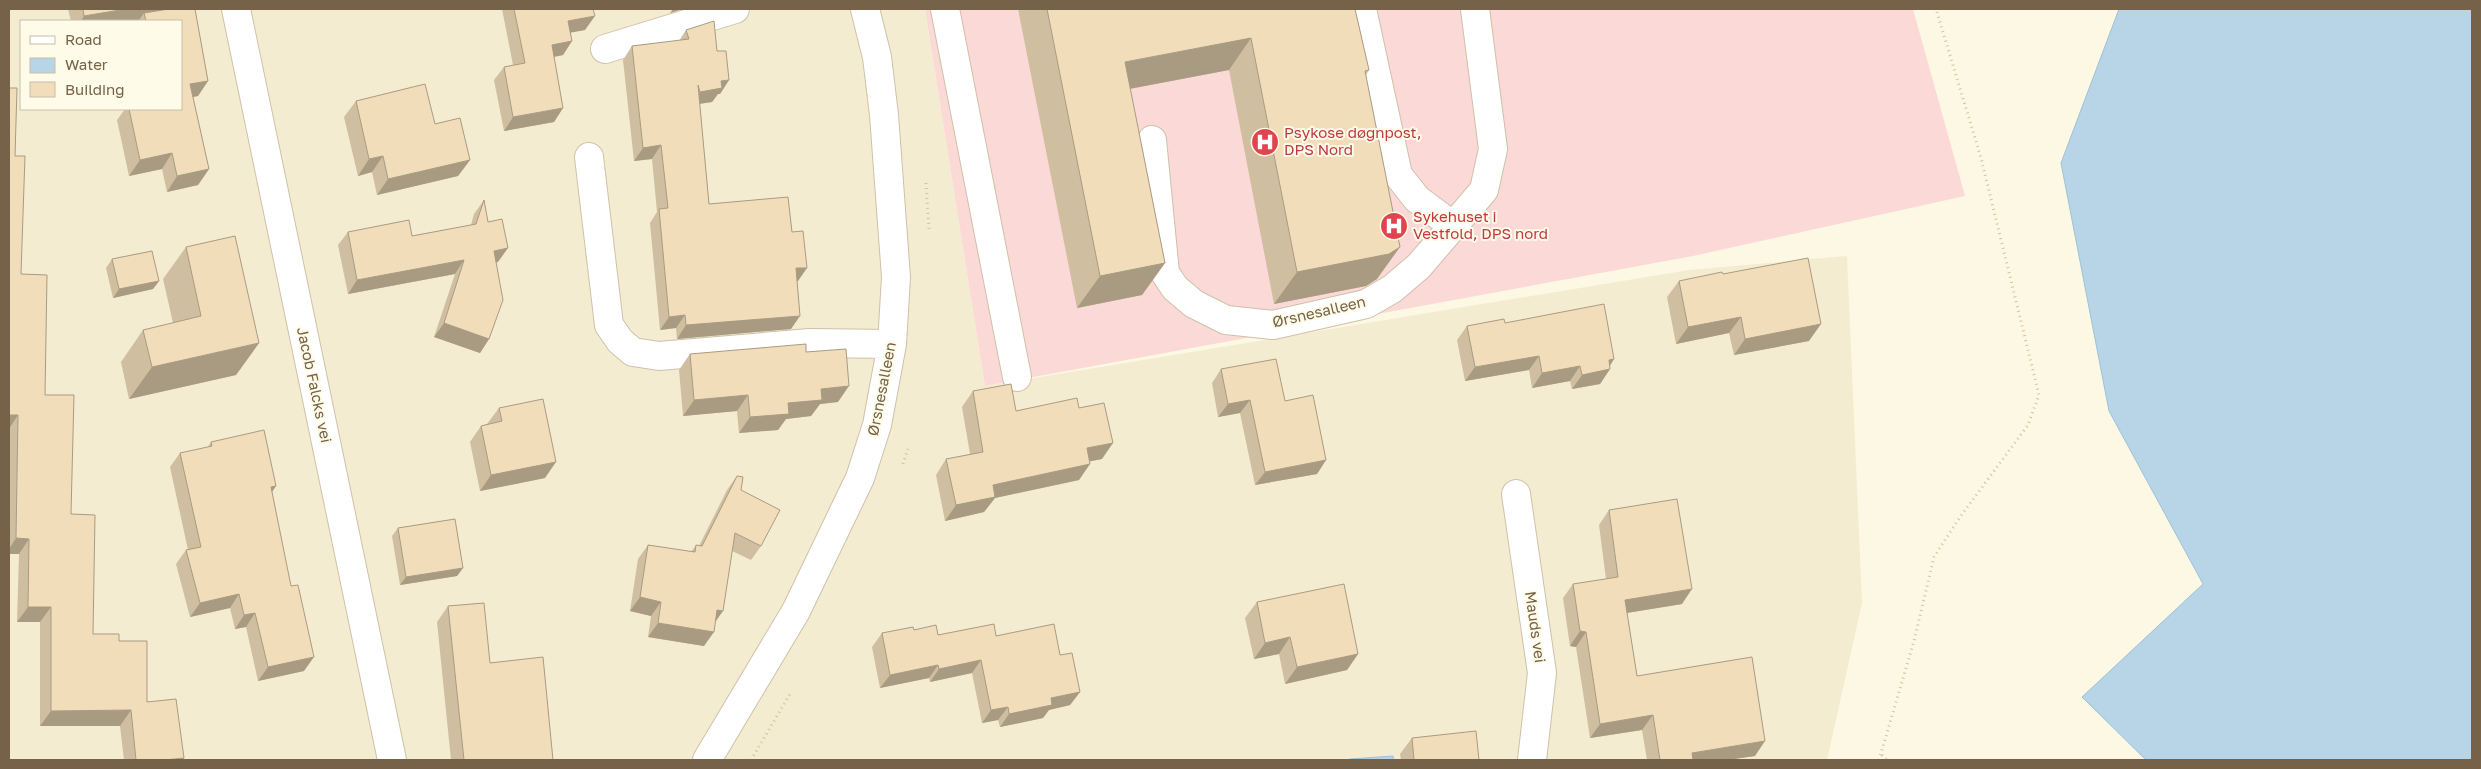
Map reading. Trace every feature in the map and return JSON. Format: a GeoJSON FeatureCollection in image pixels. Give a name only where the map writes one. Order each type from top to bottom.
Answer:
{"type":"FeatureCollection","features":[{"type":"Feature","properties":{"kind":"street","name":"Jacob Falcks vei"},"geometry":{"type":"LineString","coordinates":[[236,9],[392,760]]}},
{"type":"Feature","properties":{"kind":"street"},"geometry":{"type":"LineString","coordinates":[[605,49],[735,9]]}},
{"type":"Feature","properties":{"kind":"street","name":"Ørsnesalleen"},"geometry":{"type":"LineString","coordinates":[[707,760],[796,611],[860,478],[877,425],[892,344],[896,277],[884,115],[877,56],[866,9]]}},
{"type":"Feature","properties":{"kind":"street"},"geometry":{"type":"LineString","coordinates":[[945,9],[1017,377]]}},
{"type":"Feature","properties":{"kind":"street"},"geometry":{"type":"LineString","coordinates":[[1362,9],[1398,175],[1416,199],[1453,226]]}},
{"type":"Feature","properties":{"kind":"street","name":"Ørsnesalleen"},"geometry":{"type":"LineString","coordinates":[[1152,140],[1165,273],[1175,288],[1194,304],[1226,320],[1272,325],[1366,304],[1392,290],[1419,266],[1484,190],[1493,149],[1475,9]]}},
{"type":"Feature","properties":{"kind":"street"},"geometry":{"type":"LineString","coordinates":[[589,157],[609,325],[620,341],[633,352],[659,356],[810,343],[892,344]]}},
{"type":"Feature","properties":{"kind":"street","name":"Mauds vei"},"geometry":{"type":"LineString","coordinates":[[1516,494],[1542,673],[1532,760]]}},
{"type":"Feature","properties":{"kind":"path"},"geometry":{"type":"LineString","coordinates":[[1879,760],[1914,641],[1934,557],[1960,517],[2028,425],[2039,395],[1981,158],[1936,9]]}},
{"type":"Feature","properties":{"kind":"path"},"geometry":{"type":"LineString","coordinates":[[1882,755],[1887,760]]}},
{"type":"Feature","properties":{"kind":"shaded area"},"geometry":{"type":"Polygon","coordinates":[[[9,9],[925,9],[985,386],[1689,270],[1847,256],[1862,603],[1827,760],[9,760],[9,9]]]}},
{"type":"Feature","properties":{"kind":"shaded area","name":"Sykehuset i Vestfold, DPS nord"},"geometry":{"type":"Polygon","coordinates":[[[925,9],[1913,9],[1965,196],[1693,256],[985,386],[925,9]]]}},
{"type":"Feature","properties":{"kind":"water"},"geometry":{"type":"Polygon","coordinates":[[[2119,9],[2472,9],[2472,760],[2146,760],[2082,697],[2203,584],[2109,411],[2061,163],[2119,9]]]}},
{"type":"Feature","properties":{"kind":"water"},"geometry":{"type":"Polygon","coordinates":[[[1393,756],[1394,760],[1348,760],[1350,759],[1393,756]]]}},
{"type":"Feature","properties":{"kind":"building"},"geometry":{"type":"Polygon","coordinates":[[[83,9],[126,9],[84,16],[83,9]]]}},
{"type":"Feature","properties":{"kind":"building"},"geometry":{"type":"Polygon","coordinates":[[[169,9],[195,9],[208,81],[190,84],[209,169],[177,176],[172,153],[140,160],[129,110],[182,110],[182,20],[146,20],[144,13],[169,9]]]}},
{"type":"Feature","properties":{"kind":"building"},"geometry":{"type":"Polygon","coordinates":[[[514,9],[593,9],[595,16],[568,21],[572,41],[552,45],[563,108],[513,117],[504,67],[525,63],[514,9]]]}},
{"type":"Feature","properties":{"kind":"building"},"geometry":{"type":"Polygon","coordinates":[[[1047,9],[1355,9],[1369,70],[1365,71],[1400,247],[1389,254],[1297,272],[1251,38],[1125,62],[1165,263],[1100,276],[1047,9]]]}},
{"type":"Feature","properties":{"kind":"building"},"geometry":{"type":"Polygon","coordinates":[[[714,21],[717,51],[726,51],[729,80],[721,81],[722,88],[700,92],[698,85],[709,204],[788,197],[792,232],[803,231],[807,268],[796,268],[800,316],[686,325],[685,315],[669,317],[659,209],[668,208],[661,145],[643,148],[632,46],[689,39],[686,30],[714,21]]]}},
{"type":"Feature","properties":{"kind":"building"},"geometry":{"type":"Polygon","coordinates":[[[425,84],[435,124],[460,118],[470,160],[388,179],[383,156],[369,159],[356,101],[425,84]]]}},
{"type":"Feature","properties":{"kind":"building"},"geometry":{"type":"Polygon","coordinates":[[[9,88],[17,88],[15,156],[25,156],[21,274],[47,275],[45,395],[74,395],[71,514],[95,515],[93,634],[119,634],[119,641],[147,641],[147,702],[176,699],[184,758],[136,760],[131,710],[51,711],[51,607],[28,607],[29,539],[16,538],[18,415],[9,415],[9,88]]]}},
{"type":"Feature","properties":{"kind":"building"},"geometry":{"type":"Polygon","coordinates":[[[484,200],[488,222],[502,219],[508,248],[494,251],[503,300],[489,339],[444,323],[464,260],[357,280],[348,232],[409,220],[412,236],[476,224],[484,200]]]}},
{"type":"Feature","properties":{"kind":"building"},"geometry":{"type":"Polygon","coordinates":[[[235,236],[259,343],[152,367],[143,330],[201,316],[186,247],[235,236]]]}},
{"type":"Feature","properties":{"kind":"building"},"geometry":{"type":"Polygon","coordinates":[[[152,251],[159,281],[119,289],[112,259],[152,251]]]}},
{"type":"Feature","properties":{"kind":"building"},"geometry":{"type":"Polygon","coordinates":[[[1808,258],[1821,324],[1745,339],[1741,317],[1688,327],[1679,281],[1808,258]]]}},
{"type":"Feature","properties":{"kind":"building"},"geometry":{"type":"Polygon","coordinates":[[[1604,304],[1614,359],[1609,360],[1610,369],[1582,375],[1580,366],[1542,373],[1539,356],[1475,367],[1467,326],[1504,319],[1505,323],[1604,304]]]}},
{"type":"Feature","properties":{"kind":"building"},"geometry":{"type":"Polygon","coordinates":[[[806,344],[806,352],[846,349],[849,386],[821,389],[822,400],[788,403],[789,414],[750,417],[748,395],[694,400],[690,354],[806,344]]]}},
{"type":"Feature","properties":{"kind":"building"},"geometry":{"type":"Polygon","coordinates":[[[1276,359],[1285,401],[1313,395],[1326,460],[1265,472],[1250,400],[1228,404],[1221,369],[1276,359]]]}},
{"type":"Feature","properties":{"kind":"building"},"geometry":{"type":"Polygon","coordinates":[[[1011,384],[1016,411],[1077,398],[1079,408],[1104,403],[1113,443],[1087,448],[1090,464],[993,485],[995,497],[956,505],[946,459],[983,452],[973,391],[1011,384]]]}},
{"type":"Feature","properties":{"kind":"building"},"geometry":{"type":"Polygon","coordinates":[[[543,399],[556,462],[491,475],[481,426],[502,421],[499,408],[543,399]]]}},
{"type":"Feature","properties":{"kind":"building"},"geometry":{"type":"Polygon","coordinates":[[[264,430],[276,486],[271,487],[291,586],[298,585],[314,657],[268,667],[255,613],[244,615],[239,594],[200,603],[186,550],[201,547],[180,453],[212,446],[211,442],[264,430]]]}},
{"type":"Feature","properties":{"kind":"building"},"geometry":{"type":"Polygon","coordinates":[[[737,476],[743,477],[741,490],[780,510],[761,546],[735,533],[723,611],[717,610],[714,632],[658,623],[661,602],[640,597],[648,545],[695,552],[696,545],[702,546],[737,476]]]}},
{"type":"Feature","properties":{"kind":"building"},"geometry":{"type":"Polygon","coordinates":[[[1677,499],[1692,589],[1625,600],[1637,676],[1752,657],[1765,741],[1692,753],[1693,760],[1660,760],[1653,715],[1600,724],[1586,632],[1580,631],[1573,584],[1618,577],[1609,510],[1677,499]]]}},
{"type":"Feature","properties":{"kind":"building"},"geometry":{"type":"Polygon","coordinates":[[[455,519],[463,568],[406,577],[398,528],[455,519]]]}},
{"type":"Feature","properties":{"kind":"building"},"geometry":{"type":"Polygon","coordinates":[[[1344,584],[1358,654],[1297,667],[1290,637],[1265,643],[1257,602],[1344,584]]]}},
{"type":"Feature","properties":{"kind":"building"},"geometry":{"type":"Polygon","coordinates":[[[484,603],[490,663],[543,657],[553,760],[464,760],[448,606],[484,603]]]}},
{"type":"Feature","properties":{"kind":"building"},"geometry":{"type":"Polygon","coordinates":[[[994,624],[996,636],[1054,624],[1060,655],[1072,653],[1080,692],[1051,698],[1052,705],[1009,714],[1008,707],[991,710],[981,660],[939,669],[938,665],[890,675],[882,633],[913,627],[914,630],[936,625],[938,635],[994,624]]]}},
{"type":"Feature","properties":{"kind":"building"},"geometry":{"type":"Polygon","coordinates":[[[1476,731],[1479,760],[1414,760],[1412,738],[1476,731]]]}},
{"type":"Feature","properties":{"kind":"place","name":"Psykose døgnpost, DPS Nord"},"geometry":{"type":"Point","coordinates":[1265,142]}},
{"type":"Feature","properties":{"kind":"place","name":"Sykehuset i Vestfold, DPS nord"},"geometry":{"type":"Point","coordinates":[1394,226]}}]}
